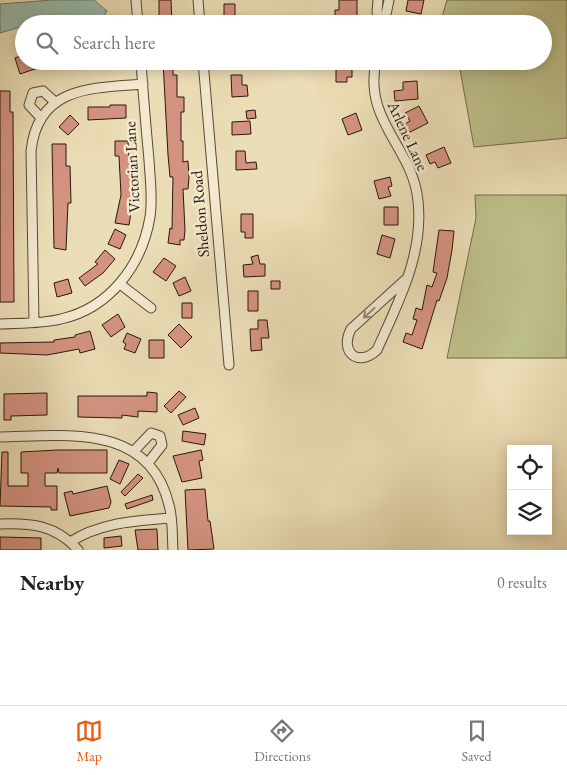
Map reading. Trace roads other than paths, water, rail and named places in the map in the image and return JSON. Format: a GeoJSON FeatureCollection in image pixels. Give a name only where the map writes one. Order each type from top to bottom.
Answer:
{"type":"FeatureCollection","features":[{"type":"Feature","properties":{"kind":"street"},"geometry":{"type":"LineString","coordinates":[[136,0],[137,15]]}},
{"type":"Feature","properties":{"kind":"street"},"geometry":{"type":"LineString","coordinates":[[198,0],[199,15]]}},
{"type":"Feature","properties":{"kind":"street"},"geometry":{"type":"LineString","coordinates":[[378,0],[378,15]]}},
{"type":"Feature","properties":{"kind":"street"},"geometry":{"type":"LineString","coordinates":[[385,15],[389,0]]}},
{"type":"Feature","properties":{"kind":"street","name":"Victorian Lane"},"geometry":{"type":"LineString","coordinates":[[0,324],[60,319],[82,312],[102,300],[120,284],[140,254],[151,216],[142,70]]}},
{"type":"Feature","properties":{"kind":"street","name":"Sheldon Road"},"geometry":{"type":"LineString","coordinates":[[204,70],[229,365]]}},
{"type":"Feature","properties":{"kind":"street","name":"Arlene Lane"},"geometry":{"type":"LineString","coordinates":[[374,70],[374,98],[381,119],[409,170],[418,199],[419,240],[413,265],[405,280],[377,350],[370,357],[360,358],[352,355],[347,347],[346,339],[351,329],[405,280]]}},
{"type":"Feature","properties":{"kind":"street"},"geometry":{"type":"LineString","coordinates":[[34,322],[31,151],[34,134],[41,118],[55,102],[69,94],[84,89],[143,84]]}},
{"type":"Feature","properties":{"kind":"street"},"geometry":{"type":"LineString","coordinates":[[41,118],[29,105],[33,93],[43,91],[55,102]]}},
{"type":"Feature","properties":{"kind":"street"},"geometry":{"type":"LineString","coordinates":[[120,284],[151,308]]}},
{"type":"Feature","properties":{"kind":"street"},"geometry":{"type":"LineString","coordinates":[[134,451],[151,433],[160,436],[162,445],[148,463]]}},
{"type":"Feature","properties":{"kind":"street"},"geometry":{"type":"LineString","coordinates":[[0,437],[95,437],[134,451],[148,463],[164,490],[171,518],[174,550]]}},
{"type":"Feature","properties":{"kind":"street"},"geometry":{"type":"LineString","coordinates":[[70,542],[86,533],[108,525],[171,518]]}},
{"type":"Feature","properties":{"kind":"street"},"geometry":{"type":"LineString","coordinates":[[0,524],[40,525],[60,534],[78,550]]}}]}
